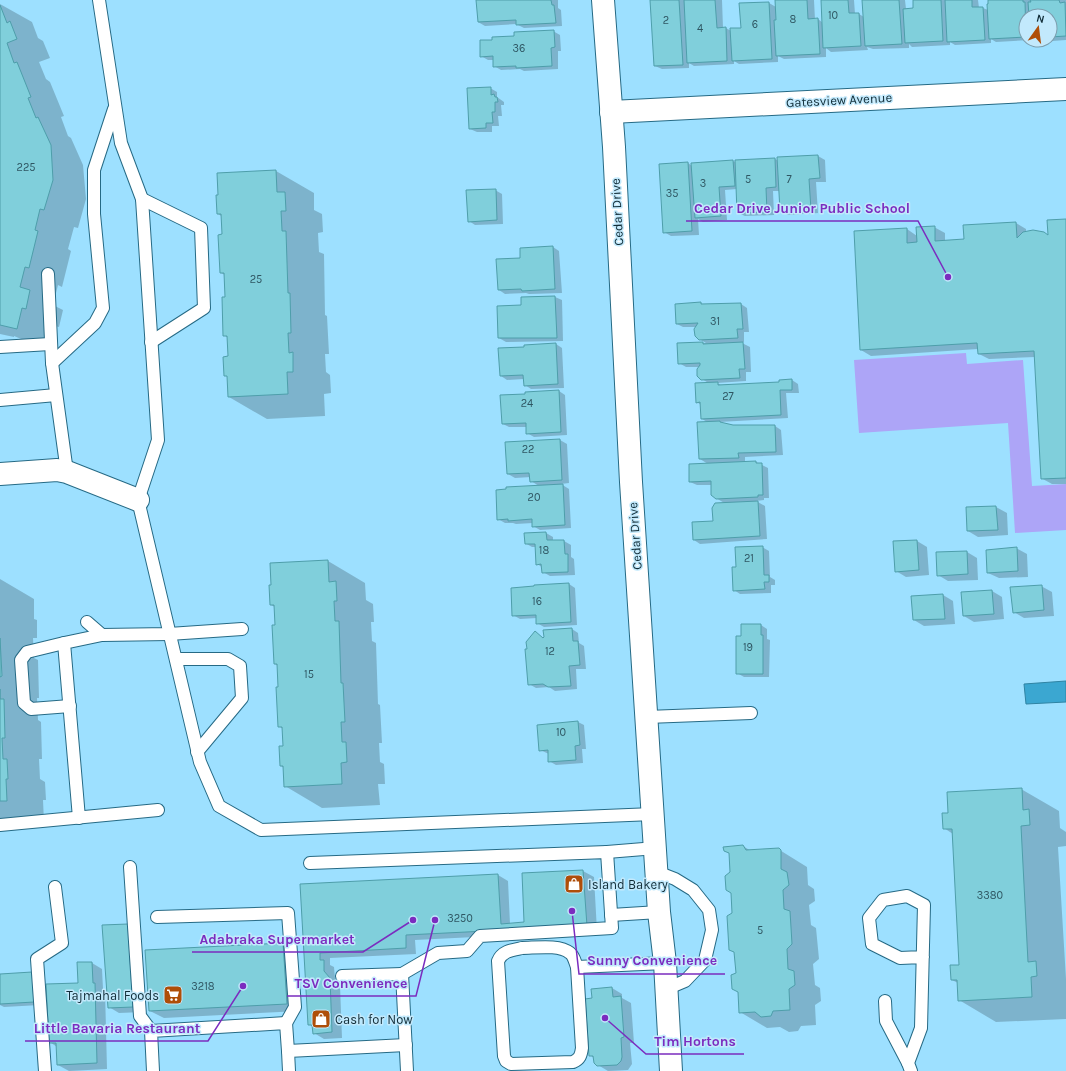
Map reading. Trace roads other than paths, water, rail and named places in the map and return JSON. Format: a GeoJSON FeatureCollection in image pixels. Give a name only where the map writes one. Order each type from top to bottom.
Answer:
{"type":"FeatureCollection","features":[{"type":"Feature","properties":{"kind":"street","name":"Cedar Drive"},"geometry":{"type":"LineString","coordinates":[[603,0],[611,112],[631,482],[659,912],[665,963],[671,1071]]}},
{"type":"Feature","properties":{"kind":"street","name":"Gatesview Avenue"},"geometry":{"type":"LineString","coordinates":[[611,112],[1066,89]]}},
{"type":"Feature","properties":{"kind":"street"},"geometry":{"type":"LineString","coordinates":[[0,474],[57,470],[67,472],[138,500]]}},
{"type":"Feature","properties":{"kind":"lane"},"geometry":{"type":"LineString","coordinates":[[99,0],[121,143],[142,199],[158,440],[138,500],[197,752],[219,806],[261,830],[653,814]]}},
{"type":"Feature","properties":{"kind":"lane"},"geometry":{"type":"LineString","coordinates":[[52,363],[95,323],[103,308],[94,214],[94,170],[115,106]]}},
{"type":"Feature","properties":{"kind":"lane"},"geometry":{"type":"LineString","coordinates":[[142,199],[201,228],[204,308],[151,342]]}},
{"type":"Feature","properties":{"kind":"lane"},"geometry":{"type":"LineString","coordinates":[[48,274],[50,344],[67,472]]}},
{"type":"Feature","properties":{"kind":"lane"},"geometry":{"type":"LineString","coordinates":[[0,347],[50,344]]}},
{"type":"Feature","properties":{"kind":"lane"},"geometry":{"type":"LineString","coordinates":[[0,400],[56,395]]}},
{"type":"Feature","properties":{"kind":"lane"},"geometry":{"type":"LineString","coordinates":[[88,622],[102,635]]}},
{"type":"Feature","properties":{"kind":"lane"},"geometry":{"type":"LineString","coordinates":[[70,706],[31,709],[24,703],[20,660],[26,652],[102,635],[170,634],[242,629]]}},
{"type":"Feature","properties":{"kind":"lane"},"geometry":{"type":"LineString","coordinates":[[64,643],[78,818]]}},
{"type":"Feature","properties":{"kind":"lane"},"geometry":{"type":"LineString","coordinates":[[176,660],[228,659],[240,666],[242,698],[197,752]]}},
{"type":"Feature","properties":{"kind":"lane"},"geometry":{"type":"LineString","coordinates":[[647,717],[751,713]]}},
{"type":"Feature","properties":{"kind":"lane"},"geometry":{"type":"LineString","coordinates":[[0,825],[158,810]]}},
{"type":"Feature","properties":{"kind":"lane"},"geometry":{"type":"LineString","coordinates":[[310,863],[607,852],[656,848]]}},
{"type":"Feature","properties":{"kind":"lane"},"geometry":{"type":"LineString","coordinates":[[342,976],[402,974],[438,953],[467,951],[480,936],[612,928],[607,852]]}},
{"type":"Feature","properties":{"kind":"lane"},"geometry":{"type":"LineString","coordinates":[[130,867],[140,1016],[151,1031],[153,1071]]}},
{"type":"Feature","properties":{"kind":"lane"},"geometry":{"type":"LineString","coordinates":[[657,872],[675,879],[693,890],[709,910],[712,930],[705,960],[685,981],[666,989]]}},
{"type":"Feature","properties":{"kind":"lane"},"geometry":{"type":"LineString","coordinates":[[45,1071],[37,959],[62,943],[55,887]]}},
{"type":"Feature","properties":{"kind":"lane"},"geometry":{"type":"LineString","coordinates":[[910,1067],[921,1028],[924,905],[907,896],[883,900],[869,918],[872,944],[900,958],[922,957]]}},
{"type":"Feature","properties":{"kind":"lane"},"geometry":{"type":"LineString","coordinates":[[611,915],[659,912]]}},
{"type":"Feature","properties":{"kind":"lane"},"geometry":{"type":"LineString","coordinates":[[157,916],[288,913],[295,1007],[286,1023],[289,1071]]}},
{"type":"Feature","properties":{"kind":"lane"},"geometry":{"type":"LineString","coordinates":[[557,948],[569,952],[574,957],[577,967],[582,1048],[581,1056],[574,1062],[544,1067],[510,1064],[506,1061],[504,1056],[498,961],[501,955],[514,950],[557,948]]}},
{"type":"Feature","properties":{"kind":"lane"},"geometry":{"type":"LineString","coordinates":[[577,967],[665,963]]}},
{"type":"Feature","properties":{"kind":"lane"},"geometry":{"type":"LineString","coordinates":[[402,974],[407,1071]]}},
{"type":"Feature","properties":{"kind":"lane"},"geometry":{"type":"LineString","coordinates":[[885,1001],[886,1021],[910,1067]]}},
{"type":"Feature","properties":{"kind":"lane"},"geometry":{"type":"LineString","coordinates":[[151,1031],[286,1023]]}},
{"type":"Feature","properties":{"kind":"lane"},"geometry":{"type":"LineString","coordinates":[[288,1050],[406,1045]]}},
{"type":"Feature","properties":{"kind":"water"},"geometry":{"type":"Polygon","coordinates":[[[1066,681],[1066,702],[1026,704],[1024,684],[1066,681]]]}},
{"type":"Feature","properties":{"kind":"place","name":"Cedar Drive Junior Public School"},"geometry":{"type":"Point","coordinates":[948,277]}},
{"type":"Feature","properties":{"kind":"place","name":"Island Bakery"},"geometry":{"type":"Point","coordinates":[574,884]}},
{"type":"Feature","properties":{"kind":"place","name":"Sunny Convenience"},"geometry":{"type":"Point","coordinates":[572,911]}},
{"type":"Feature","properties":{"kind":"place","name":"Adabraka Supermarket"},"geometry":{"type":"Point","coordinates":[413,920]}},
{"type":"Feature","properties":{"kind":"place","name":"TSV Convenience"},"geometry":{"type":"Point","coordinates":[435,920]}},
{"type":"Feature","properties":{"kind":"place","name":"Little Bavaria Restaurant"},"geometry":{"type":"Point","coordinates":[243,986]}},
{"type":"Feature","properties":{"kind":"place","name":"Tajmahal Foods"},"geometry":{"type":"Point","coordinates":[173,995]}},
{"type":"Feature","properties":{"kind":"place","name":"Tim Hortons"},"geometry":{"type":"Point","coordinates":[605,1018]}},
{"type":"Feature","properties":{"kind":"place","name":"Cash for Now"},"geometry":{"type":"Point","coordinates":[321,1019]}}]}
